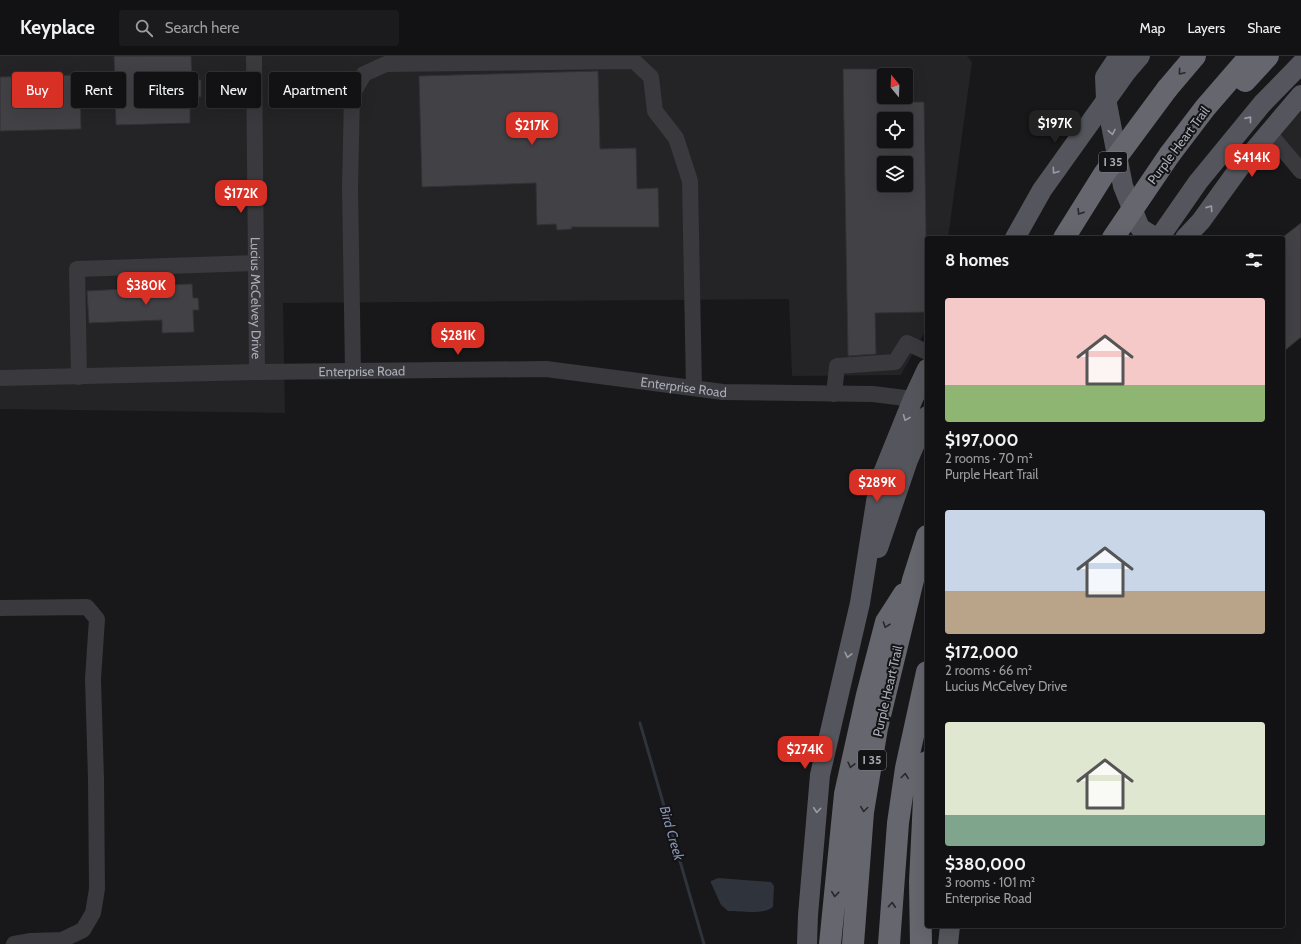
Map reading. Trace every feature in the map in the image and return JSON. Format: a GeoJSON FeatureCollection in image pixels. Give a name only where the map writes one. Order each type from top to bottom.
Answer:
{"type":"FeatureCollection","features":[{"type":"Feature","properties":{"kind":"highway","name":"I 35"},"geometry":{"type":"LineString","coordinates":[[1065,236],[1104,174],[1167,89],[1195,56]]}},
{"type":"Feature","properties":{"kind":"highway","name":"Purple Heart Trail"},"geometry":{"type":"LineString","coordinates":[[1115,236],[1170,154],[1205,108],[1250,56]]}},
{"type":"Feature","properties":{"kind":"highway"},"geometry":{"type":"LineString","coordinates":[[1205,108],[1237,89],[1268,56]]}},
{"type":"Feature","properties":{"kind":"highway","name":"Purple Heart Trail"},"geometry":{"type":"LineString","coordinates":[[853,944],[863,812],[877,728],[913,580],[925,542]]}},
{"type":"Feature","properties":{"kind":"highway"},"geometry":{"type":"LineString","coordinates":[[830,944],[845,794],[867,695],[886,622],[913,580]]}},
{"type":"Feature","properties":{"kind":"highway","name":"I 35"},"geometry":{"type":"LineString","coordinates":[[889,944],[898,823],[905,776],[925,681]]}},
{"type":"Feature","properties":{"kind":"highway"},"geometry":{"type":"LineString","coordinates":[[921,944],[920,882],[925,778]]}},
{"type":"Feature","properties":{"kind":"main road"},"geometry":{"type":"LineString","coordinates":[[1140,56],[1123,64],[1105,77],[1106,99],[1123,186],[1140,228],[1153,236]]}},
{"type":"Feature","properties":{"kind":"main road"},"geometry":{"type":"LineString","coordinates":[[1015,236],[1042,190],[1123,64]]}},
{"type":"Feature","properties":{"kind":"main road"},"geometry":{"type":"LineString","coordinates":[[1161,236],[1198,182],[1262,104],[1301,64]]}},
{"type":"Feature","properties":{"kind":"main road"},"geometry":{"type":"LineString","coordinates":[[1187,236],[1202,220],[1240,167],[1301,95]]}},
{"type":"Feature","properties":{"kind":"main road"},"geometry":{"type":"LineString","coordinates":[[807,944],[808,914],[820,775],[860,603],[879,483],[913,398],[925,373]]}},
{"type":"Feature","properties":{"kind":"main road"},"geometry":{"type":"LineString","coordinates":[[860,603],[908,460],[925,421]]}},
{"type":"Feature","properties":{"kind":"main road"},"geometry":{"type":"LineString","coordinates":[[948,944],[950,928]]}},
{"type":"Feature","properties":{"kind":"street","name":"Lucius McCelvey Drive"},"geometry":{"type":"LineString","coordinates":[[254,56],[257,372]]}},
{"type":"Feature","properties":{"kind":"street"},"geometry":{"type":"LineString","coordinates":[[354,371],[350,188],[352,96],[364,74],[386,64],[634,61],[651,77],[655,111],[676,138],[690,181],[694,388]]}},
{"type":"Feature","properties":{"kind":"street"},"geometry":{"type":"LineString","coordinates":[[1269,133],[1301,171]]}},
{"type":"Feature","properties":{"kind":"street"},"geometry":{"type":"LineString","coordinates":[[79,376],[77,269],[256,263]]}},
{"type":"Feature","properties":{"kind":"street"},"geometry":{"type":"LineString","coordinates":[[834,394],[837,366],[895,362],[907,343],[925,351]]}},
{"type":"Feature","properties":{"kind":"street","name":"Enterprise Road"},"geometry":{"type":"LineString","coordinates":[[0,378],[257,372],[546,369],[723,392],[873,394],[913,398]]}},
{"type":"Feature","properties":{"kind":"street"},"geometry":{"type":"LineString","coordinates":[[0,608],[87,607],[97,619],[93,679],[97,889],[93,913],[83,930],[62,940],[31,941],[14,944]]}},
{"type":"Feature","properties":{"kind":"shaded area"},"geometry":{"type":"Polygon","coordinates":[[[0,56],[967,56],[972,62],[948,236],[925,236],[925,332],[901,375],[792,376],[789,299],[283,303],[285,413],[0,409],[0,56]]]}},
{"type":"Feature","properties":{"kind":"shaded area"},"geometry":{"type":"Polygon","coordinates":[[[1301,111],[1301,170],[1272,141],[1301,111]]]}},
{"type":"Feature","properties":{"kind":"shaded area"},"geometry":{"type":"Polygon","coordinates":[[[718,878],[771,882],[774,886],[773,907],[758,912],[728,911],[721,905],[711,883],[711,881],[718,878]]]}},
{"type":"Feature","properties":{"kind":"building"},"geometry":{"type":"Polygon","coordinates":[[[114,56],[191,56],[192,72],[134,72],[134,108],[190,108],[190,123],[116,125],[116,108],[126,108],[126,72],[114,72],[114,56]]]}},
{"type":"Feature","properties":{"kind":"building"},"geometry":{"type":"Polygon","coordinates":[[[843,69],[877,69],[877,104],[913,104],[913,102],[924,102],[926,236],[925,312],[875,313],[876,354],[848,356],[843,69]]]}},
{"type":"Feature","properties":{"kind":"building"},"geometry":{"type":"Polygon","coordinates":[[[598,71],[600,149],[636,148],[637,189],[658,188],[659,227],[571,227],[572,229],[557,230],[556,224],[537,225],[536,183],[422,187],[419,76],[598,71]]]}},
{"type":"Feature","properties":{"kind":"building"},"geometry":{"type":"Polygon","coordinates":[[[63,75],[71,75],[71,108],[81,108],[81,129],[0,131],[0,77],[12,77],[12,108],[63,108],[63,75]]]}},
{"type":"Feature","properties":{"kind":"building"},"geometry":{"type":"Polygon","coordinates":[[[198,80],[201,80],[201,97],[198,97],[198,80]]]}},
{"type":"Feature","properties":{"kind":"building"},"geometry":{"type":"Polygon","coordinates":[[[1301,223],[1301,337],[1285,350],[1285,236],[1301,223]]]}},
{"type":"Feature","properties":{"kind":"building"},"geometry":{"type":"Polygon","coordinates":[[[192,284],[193,298],[198,298],[199,310],[193,310],[194,332],[162,333],[162,320],[89,323],[87,291],[192,284]]]}},
{"type":"Feature","properties":{"kind":"waterway","name":"Bird Creek"},"geometry":{"type":"LineString","coordinates":[[640,723],[704,944]]}}]}
